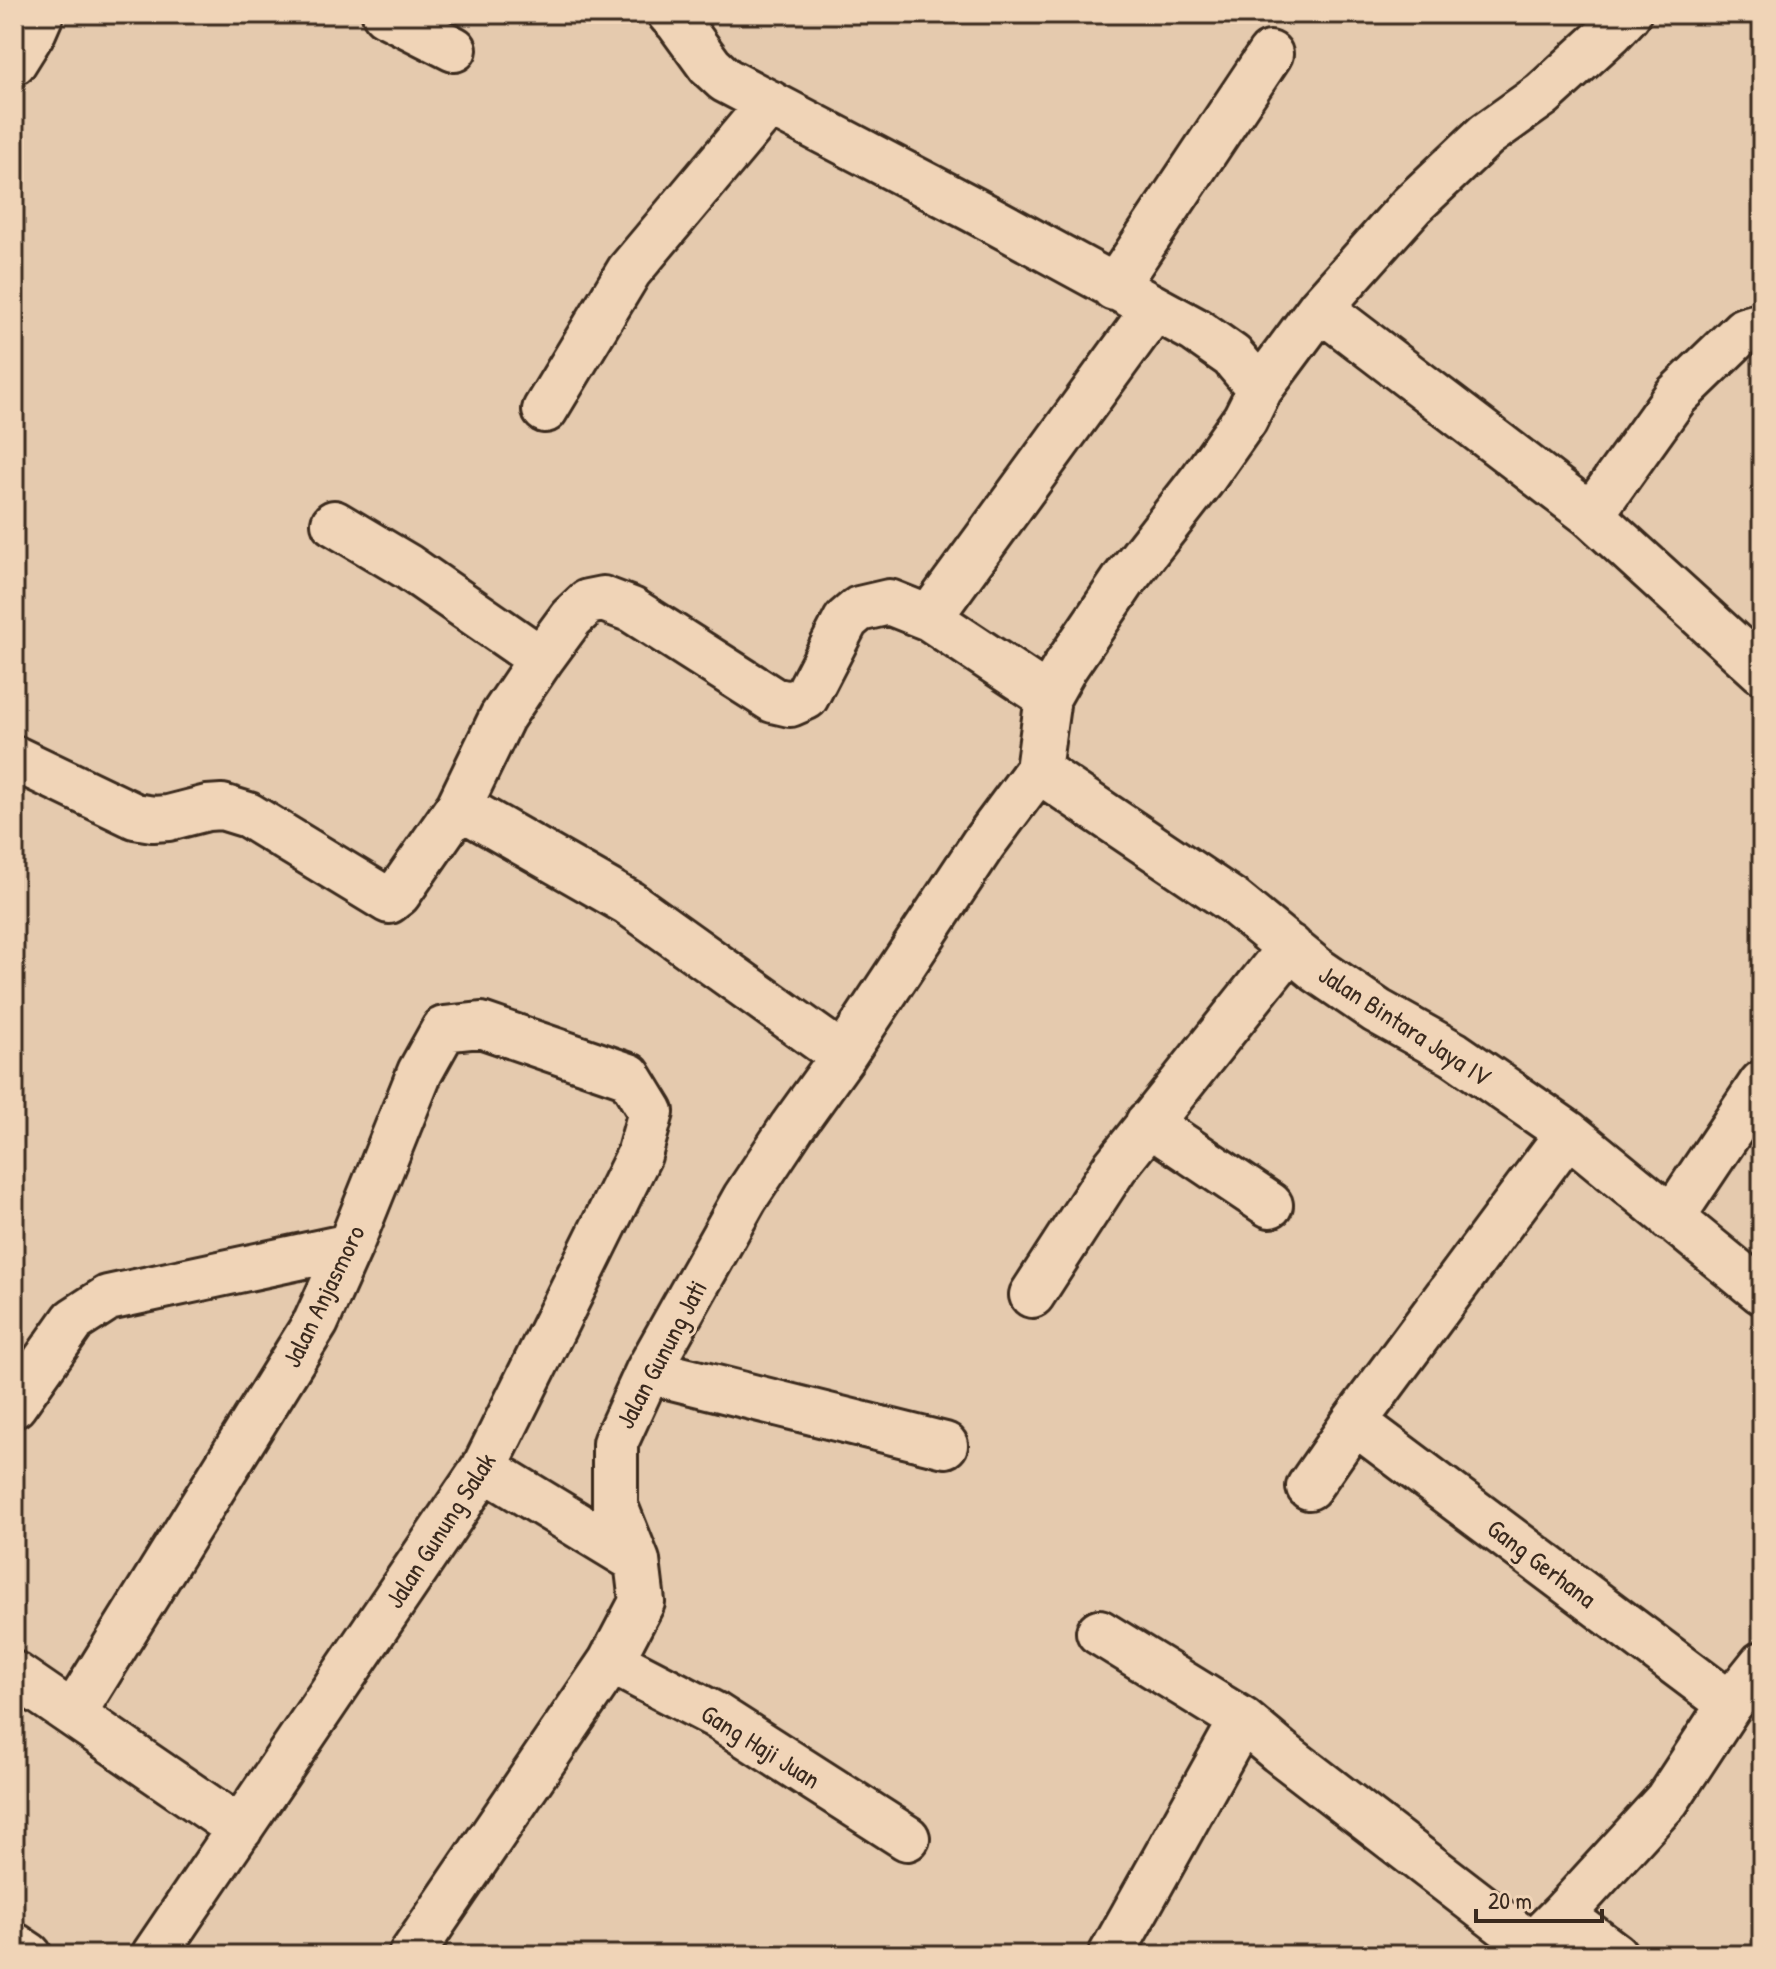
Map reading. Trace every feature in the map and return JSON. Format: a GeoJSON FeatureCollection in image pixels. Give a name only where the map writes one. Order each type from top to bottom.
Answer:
{"type":"FeatureCollection","features":[{"type":"Feature","properties":{"kind":"street"},"geometry":{"type":"LineString","coordinates":[[14,62],[41,14]]}},
{"type":"Feature","properties":{"kind":"street"},"geometry":{"type":"LineString","coordinates":[[385,14],[454,49]]}},
{"type":"Feature","properties":{"kind":"street"},"geometry":{"type":"LineString","coordinates":[[670,14],[710,66],[725,80],[1195,330],[1232,356],[1260,389]]}},
{"type":"Feature","properties":{"kind":"street"},"geometry":{"type":"LineString","coordinates":[[1038,770],[1048,697],[1065,667],[1124,580],[1202,480],[1245,419],[1260,389],[1320,308],[1412,205],[1486,135],[1542,95],[1628,14]]}},
{"type":"Feature","properties":{"kind":"street"},"geometry":{"type":"LineString","coordinates":[[1114,288],[1270,54]]}},
{"type":"Feature","properties":{"kind":"street"},"geometry":{"type":"LineString","coordinates":[[545,410],[629,271],[770,103]]}},
{"type":"Feature","properties":{"kind":"street"},"geometry":{"type":"LineString","coordinates":[[1320,308],[1591,515],[1762,671]]}},
{"type":"Feature","properties":{"kind":"street"},"geometry":{"type":"LineString","coordinates":[[929,618],[1154,309]]}},
{"type":"Feature","properties":{"kind":"street"},"geometry":{"type":"LineString","coordinates":[[1591,515],[1676,396],[1744,330],[1762,325]]}},
{"type":"Feature","properties":{"kind":"street"},"geometry":{"type":"LineString","coordinates":[[334,523],[408,567],[541,659]]}},
{"type":"Feature","properties":{"kind":"street"},"geometry":{"type":"LineString","coordinates":[[14,758],[135,816],[168,818],[222,807],[248,815],[389,901],[398,894],[459,806],[502,717],[571,618],[588,602],[603,599],[632,610],[773,700],[790,704],[806,697],[846,620],[859,609],[889,602],[929,618],[1048,697]]}},
{"type":"Feature","properties":{"kind":"street","name":"Jalan Bintara Jaya IV"},"geometry":{"type":"LineString","coordinates":[[1038,770],[1234,902],[1317,970],[1377,1011],[1454,1054],[1568,1133],[1762,1292]]}},
{"type":"Feature","properties":{"kind":"street","name":"Jalan Gunung Jati"},"geometry":{"type":"LineString","coordinates":[[411,1955],[611,1661],[642,1602],[637,1561],[615,1506],[615,1443],[648,1371],[745,1198],[983,844],[1038,770]]}},
{"type":"Feature","properties":{"kind":"street"},"geometry":{"type":"LineString","coordinates":[[459,806],[629,903],[843,1056]]}},
{"type":"Feature","properties":{"kind":"street"},"geometry":{"type":"LineString","coordinates":[[1032,1295],[1115,1167],[1290,947]]}},
{"type":"Feature","properties":{"kind":"street","name":"Jalan Anjasmoro"},"geometry":{"type":"LineString","coordinates":[[73,1714],[316,1322],[420,1072],[444,1029],[481,1025],[629,1076]]}},
{"type":"Feature","properties":{"kind":"street","name":"Jalan Gunung Salak"},"geometry":{"type":"LineString","coordinates":[[154,1955],[484,1468],[639,1155],[651,1112],[629,1076]]}},
{"type":"Feature","properties":{"kind":"street"},"geometry":{"type":"LineString","coordinates":[[1671,1219],[1762,1083]]}},
{"type":"Feature","properties":{"kind":"street"},"geometry":{"type":"LineString","coordinates":[[1148,1123],[1270,1205]]}},
{"type":"Feature","properties":{"kind":"street"},"geometry":{"type":"LineString","coordinates":[[1309,1487],[1568,1133]]}},
{"type":"Feature","properties":{"kind":"street"},"geometry":{"type":"LineString","coordinates":[[14,1405],[74,1320],[108,1298],[350,1246]]}},
{"type":"Feature","properties":{"kind":"street"},"geometry":{"type":"LineString","coordinates":[[648,1371],[945,1445]]}},
{"type":"Feature","properties":{"kind":"street","name":"Gang Gerhana"},"geometry":{"type":"LineString","coordinates":[[1354,1422],[1730,1704]]}},
{"type":"Feature","properties":{"kind":"street"},"geometry":{"type":"LineString","coordinates":[[484,1468],[637,1561]]}},
{"type":"Feature","properties":{"kind":"street"},"geometry":{"type":"LineString","coordinates":[[1099,1632],[1242,1720],[1527,1950],[1667,1800],[1730,1704],[1762,1664]]}},
{"type":"Feature","properties":{"kind":"street","name":"Gang Haji Juan"},"geometry":{"type":"LineString","coordinates":[[611,1661],[715,1715],[907,1838]]}},
{"type":"Feature","properties":{"kind":"street"},"geometry":{"type":"LineString","coordinates":[[14,1674],[240,1829]]}},
{"type":"Feature","properties":{"kind":"street"},"geometry":{"type":"LineString","coordinates":[[1111,1955],[1242,1720]]}},
{"type":"Feature","properties":{"kind":"street"},"geometry":{"type":"LineString","coordinates":[[1562,1915],[1615,1955]]}},
{"type":"Feature","properties":{"kind":"street"},"geometry":{"type":"LineString","coordinates":[[14,1945],[29,1955]]}}]}
